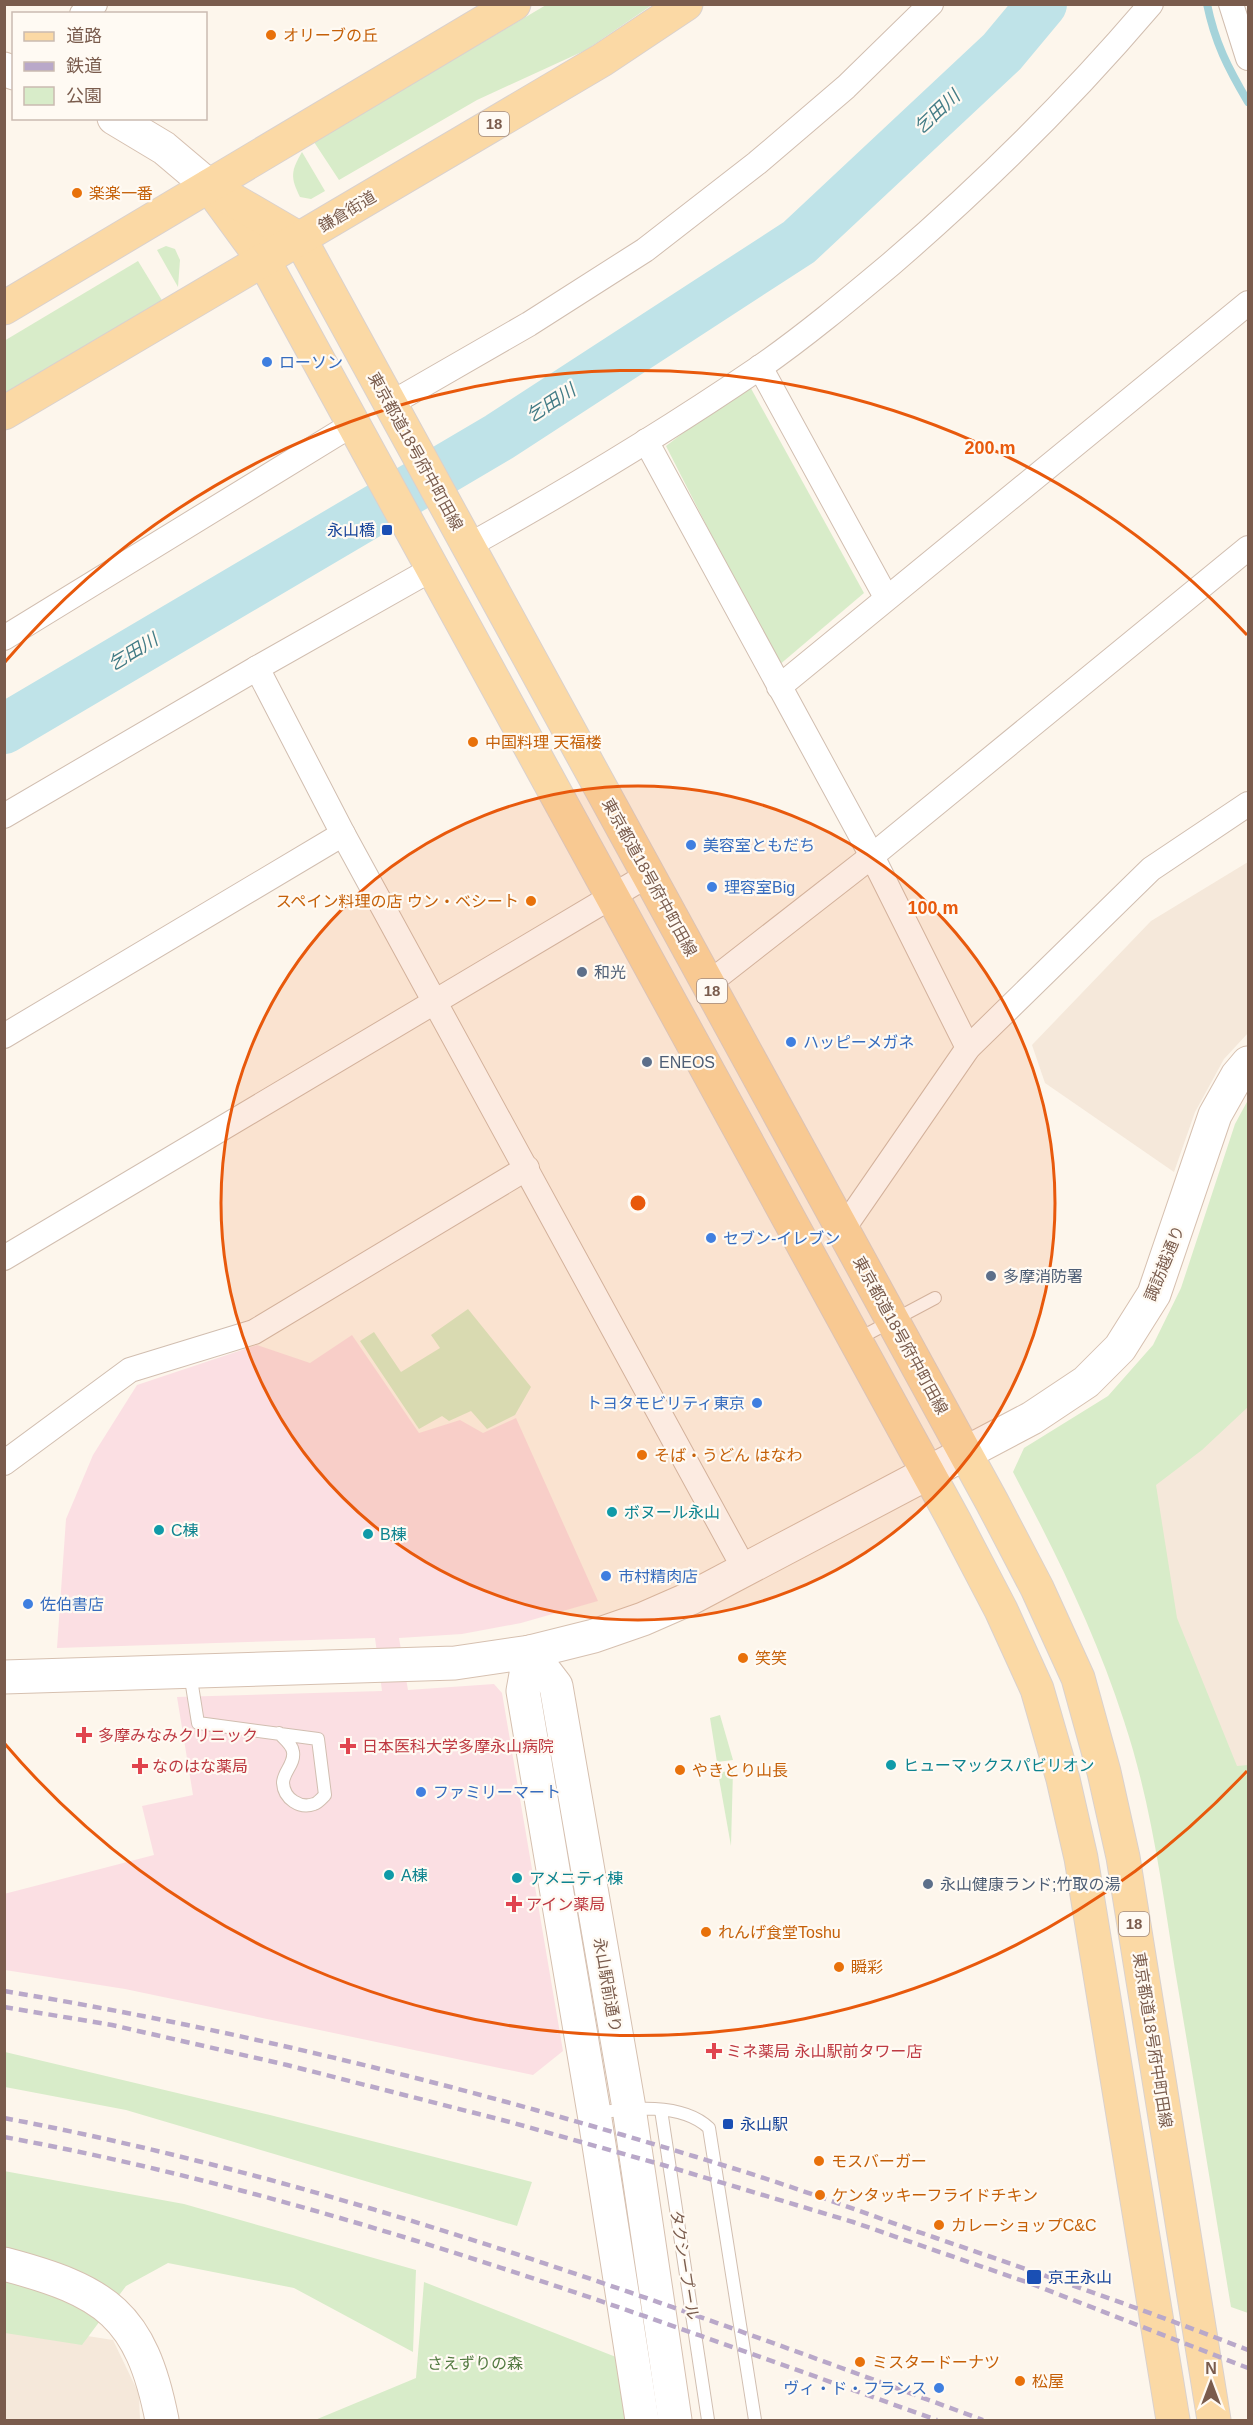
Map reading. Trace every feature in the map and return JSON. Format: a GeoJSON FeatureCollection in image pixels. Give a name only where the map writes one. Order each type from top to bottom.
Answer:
{"type":"FeatureCollection","features":[{"type":"Feature","properties":{"kind":"main road"},"geometry":{"type":"LineString","coordinates":[[4,308],[514,4]]}},
{"type":"Feature","properties":{"kind":"main road","name":"鎌倉街道"},"geometry":{"type":"LineString","coordinates":[[4,413],[602,60],[686,4]]}},
{"type":"Feature","properties":{"kind":"main road"},"geometry":{"type":"LineString","coordinates":[[209,186],[300,239]]}},
{"type":"Feature","properties":{"kind":"main road","name":"18"},"geometry":{"type":"LineString","coordinates":[[209,186],[264,261],[928,1473],[1001,1610],[1037,1689],[1064,1779],[1081,1858],[1173,2421]]}},
{"type":"Feature","properties":{"kind":"main road","name":"東京都道18号府中町田線"},"geometry":{"type":"LineString","coordinates":[[300,239],[966,1454],[1037,1588],[1078,1678],[1104,1772],[1123,1857],[1214,2421]]}},
{"type":"Feature","properties":{"kind":"street"},"geometry":{"type":"LineString","coordinates":[[397,416],[529,324],[645,250],[758,163],[838,94],[930,4]]}},
{"type":"Feature","properties":{"kind":"street"},"geometry":{"type":"LineString","coordinates":[[463,537],[646,441],[760,367],[844,304],[977,188],[1089,75],[1151,4]]}},
{"type":"Feature","properties":{"kind":"street"},"geometry":{"type":"LineString","coordinates":[[1231,4],[1248,58]]}},
{"type":"Feature","properties":{"kind":"street"},"geometry":{"type":"LineString","coordinates":[[117,120],[164,148],[209,186]]}},
{"type":"Feature","properties":{"kind":"street"},"geometry":{"type":"LineString","coordinates":[[779,687],[886,597],[1248,303]]}},
{"type":"Feature","properties":{"kind":"street"},"geometry":{"type":"LineString","coordinates":[[760,367],[886,597]]}},
{"type":"Feature","properties":{"kind":"street"},"geometry":{"type":"LineString","coordinates":[[4,638],[359,436]]}},
{"type":"Feature","properties":{"kind":"street"},"geometry":{"type":"LineString","coordinates":[[646,441],[872,856],[968,1048]]}},
{"type":"Feature","properties":{"kind":"street"},"geometry":{"type":"LineString","coordinates":[[708,984],[872,856],[1248,548]]}},
{"type":"Feature","properties":{"kind":"street"},"geometry":{"type":"LineString","coordinates":[[4,816],[257,668],[427,559]]}},
{"type":"Feature","properties":{"kind":"street"},"geometry":{"type":"LineString","coordinates":[[257,668],[343,834],[745,1570]]}},
{"type":"Feature","properties":{"kind":"street"},"geometry":{"type":"LineString","coordinates":[[843,1229],[968,1048],[1151,869],[1248,804]]}},
{"type":"Feature","properties":{"kind":"street"},"geometry":{"type":"LineString","coordinates":[[4,1036],[343,834]]}},
{"type":"Feature","properties":{"kind":"street"},"geometry":{"type":"LineString","coordinates":[[4,1258],[648,875]]}},
{"type":"Feature","properties":{"kind":"street","name":"諏訪越通り"},"geometry":{"type":"LineString","coordinates":[[4,1677],[455,1663],[530,1652],[594,1636],[643,1619],[745,1570],[1032,1418],[1086,1382],[1120,1348],[1154,1294],[1215,1115],[1237,1076],[1248,1063]]}},
{"type":"Feature","properties":{"kind":"street"},"geometry":{"type":"LineString","coordinates":[[4,1463],[130,1370],[254,1332],[526,1168]]}},
{"type":"Feature","properties":{"kind":"street"},"geometry":{"type":"LineString","coordinates":[[530,1652],[523,1691],[594,2113],[642,2421]]}},
{"type":"Feature","properties":{"kind":"street","name":"永山駅前通り"},"geometry":{"type":"LineString","coordinates":[[530,1652],[556,1686],[629,2108],[675,2421]]}},
{"type":"Feature","properties":{"kind":"street"},"geometry":{"type":"LineString","coordinates":[[552,1862],[585,1856]]}},
{"type":"Feature","properties":{"kind":"street"},"geometry":{"type":"LineString","coordinates":[[4,2264],[48,2276],[84,2290],[113,2312],[135,2337],[146,2356],[153,2375],[162,2421]]}},
{"type":"Feature","properties":{"kind":"lane"},"geometry":{"type":"LineString","coordinates":[[855,1340],[935,1298]]}},
{"type":"Feature","properties":{"kind":"lane"},"geometry":{"type":"LineString","coordinates":[[190,1672],[198,1723],[279,1733],[318,1738],[325,1795],[316,1804],[302,1805],[293,1801],[285,1793],[283,1782],[285,1771],[292,1762],[293,1752],[279,1733]]}},
{"type":"Feature","properties":{"kind":"lane"},"geometry":{"type":"LineString","coordinates":[[594,2113],[629,2108],[661,2110],[700,2119],[709,2128],[755,2421]]}},
{"type":"Feature","properties":{"kind":"lane","name":"タクシープール"},"geometry":{"type":"LineString","coordinates":[[661,2110],[708,2421]]}},
{"type":"Feature","properties":{"kind":"shaded area"},"geometry":{"type":"Polygon","coordinates":[[[1248,862],[1248,1033],[1224,1059],[1195,1112],[1174,1172],[1045,1083],[1032,1045],[1151,921],[1248,862]]]}},
{"type":"Feature","properties":{"kind":"shaded area"},"geometry":{"type":"Polygon","coordinates":[[[1248,1220],[1248,1774],[1200,1782],[1135,1461],[1248,1220]]]}},
{"type":"Feature","properties":{"kind":"shaded area","name":"日本医科大学多摩永山病院"},"geometry":{"type":"Polygon","coordinates":[[[352,1335],[419,1433],[460,1420],[483,1433],[516,1418],[598,1601],[521,1623],[462,1634],[399,1638],[408,1690],[494,1684],[502,1693],[563,2051],[533,2075],[125,1989],[5,1970],[4,1894],[154,1855],[142,1806],[193,1795],[177,1697],[382,1691],[375,1638],[57,1648],[66,1519],[93,1455],[137,1385],[257,1345],[310,1363],[352,1335]]]}},
{"type":"Feature","properties":{"kind":"shaded area"},"geometry":{"type":"Polygon","coordinates":[[[4,2323],[113,2340],[139,2394],[140,2420],[5,2420],[4,2323]]]}},
{"type":"Feature","properties":{"kind":"green space"},"geometry":{"type":"Polygon","coordinates":[[[546,5],[652,5],[586,50],[477,100],[339,180],[314,142],[546,5]]]}},
{"type":"Feature","properties":{"kind":"green space"},"geometry":{"type":"Polygon","coordinates":[[[302,152],[325,191],[311,199],[300,197],[293,179],[294,169],[302,152]]]}},
{"type":"Feature","properties":{"kind":"green space"},"geometry":{"type":"Polygon","coordinates":[[[166,246],[175,249],[180,260],[178,287],[157,250],[166,246]]]}},
{"type":"Feature","properties":{"kind":"green space"},"geometry":{"type":"Polygon","coordinates":[[[138,261],[163,302],[5,396],[4,341],[138,261]]]}},
{"type":"Feature","properties":{"kind":"green space"},"geometry":{"type":"Polygon","coordinates":[[[748,383],[864,593],[778,666],[666,446],[748,383]]]}},
{"type":"Feature","properties":{"kind":"green space"},"geometry":{"type":"Polygon","coordinates":[[[1248,1100],[1248,1407],[1202,1450],[1156,1485],[1177,1618],[1237,1766],[1248,1765],[1248,2313],[1231,2307],[1160,1876],[1142,1782],[1113,1689],[1088,1625],[1060,1563],[1013,1472],[1024,1448],[1108,1396],[1153,1345],[1181,1288],[1235,1124],[1248,1100]]]}},
{"type":"Feature","properties":{"kind":"green space"},"geometry":{"type":"Polygon","coordinates":[[[468,1309],[531,1387],[515,1415],[487,1429],[471,1411],[449,1421],[442,1416],[419,1429],[360,1341],[374,1332],[401,1372],[440,1348],[431,1335],[468,1309]]]}},
{"type":"Feature","properties":{"kind":"green space"},"geometry":{"type":"Polygon","coordinates":[[[720,1715],[733,1760],[717,1762],[710,1718],[720,1715]]]}},
{"type":"Feature","properties":{"kind":"green space"},"geometry":{"type":"Polygon","coordinates":[[[733,1770],[731,1846],[718,1773],[733,1770]]]}},
{"type":"Feature","properties":{"kind":"green space"},"geometry":{"type":"Polygon","coordinates":[[[5,2052],[270,2115],[532,2182],[517,2226],[126,2110],[5,2087],[5,2052]]]}},
{"type":"Feature","properties":{"kind":"green space"},"geometry":{"type":"Polygon","coordinates":[[[4,2171],[184,2204],[416,2270],[413,2352],[294,2288],[168,2263],[126,2286],[82,2345],[5,2333],[4,2171]]]}},
{"type":"Feature","properties":{"kind":"green space","name":"さえずりの森"},"geometry":{"type":"Polygon","coordinates":[[[424,2282],[616,2357],[626,2420],[315,2420],[416,2378],[424,2282]]]}},
{"type":"Feature","properties":{"kind":"waterway","name":"乞田川"},"geometry":{"type":"LineString","coordinates":[[4,729],[499,437],[799,242],[1002,52],[1042,4]]}},
{"type":"Feature","properties":{"kind":"waterway"},"geometry":{"type":"LineString","coordinates":[[1207,4],[1223,55],[1248,102]]}},
{"type":"Feature","properties":{"kind":"railway"},"geometry":{"type":"LineString","coordinates":[[4,1991],[98,2007],[285,2046],[562,2117],[793,2188],[1093,2292],[1248,2350]]}},
{"type":"Feature","properties":{"kind":"railway"},"geometry":{"type":"LineString","coordinates":[[4,2007],[112,2025],[287,2065],[510,2122],[663,2165],[853,2222],[1032,2284],[1248,2368]]}},
{"type":"Feature","properties":{"kind":"railway"},"geometry":{"type":"LineString","coordinates":[[4,2118],[130,2145],[254,2176],[377,2211],[621,2289],[983,2420]]}},
{"type":"Feature","properties":{"kind":"railway"},"geometry":{"type":"LineString","coordinates":[[4,2137],[124,2162],[242,2191],[360,2224],[592,2298],[937,2420]]}},
{"type":"Feature","properties":{"kind":"place","name":"オリーブの丘"},"geometry":{"type":"Point","coordinates":[271,35]}},
{"type":"Feature","properties":{"kind":"place","name":"楽楽一番"},"geometry":{"type":"Point","coordinates":[77,193]}},
{"type":"Feature","properties":{"kind":"place","name":"ローソン"},"geometry":{"type":"Point","coordinates":[267,362]}},
{"type":"Feature","properties":{"kind":"place","name":"永山橋"},"geometry":{"type":"Point","coordinates":[387,530]}},
{"type":"Feature","properties":{"kind":"place","name":"中国料理 天福楼"},"geometry":{"type":"Point","coordinates":[473,742]}},
{"type":"Feature","properties":{"kind":"place","name":"美容室ともだち"},"geometry":{"type":"Point","coordinates":[691,845]}},
{"type":"Feature","properties":{"kind":"place","name":"理容室Big"},"geometry":{"type":"Point","coordinates":[712,887]}},
{"type":"Feature","properties":{"kind":"place","name":"スペイン料理の店 ウン・ベシート"},"geometry":{"type":"Point","coordinates":[531,901]}},
{"type":"Feature","properties":{"kind":"place","name":"和光"},"geometry":{"type":"Point","coordinates":[582,972]}},
{"type":"Feature","properties":{"kind":"place","name":"ハッピーメガネ"},"geometry":{"type":"Point","coordinates":[791,1042]}},
{"type":"Feature","properties":{"kind":"place","name":"ENEOS"},"geometry":{"type":"Point","coordinates":[647,1062]}},
{"type":"Feature","properties":{"kind":"place","name":"セブン-イレブン"},"geometry":{"type":"Point","coordinates":[711,1238]}},
{"type":"Feature","properties":{"kind":"place","name":"多摩消防署"},"geometry":{"type":"Point","coordinates":[991,1276]}},
{"type":"Feature","properties":{"kind":"place","name":"トヨタモビリティ東京"},"geometry":{"type":"Point","coordinates":[757,1403]}},
{"type":"Feature","properties":{"kind":"place","name":"そば・うどん はなわ"},"geometry":{"type":"Point","coordinates":[642,1455]}},
{"type":"Feature","properties":{"kind":"place","name":"ボヌール永山"},"geometry":{"type":"Point","coordinates":[612,1512]}},
{"type":"Feature","properties":{"kind":"place","name":"C棟"},"geometry":{"type":"Point","coordinates":[159,1530]}},
{"type":"Feature","properties":{"kind":"place","name":"B棟"},"geometry":{"type":"Point","coordinates":[368,1534]}},
{"type":"Feature","properties":{"kind":"place","name":"市村精肉店"},"geometry":{"type":"Point","coordinates":[606,1576]}},
{"type":"Feature","properties":{"kind":"place","name":"佐伯書店"},"geometry":{"type":"Point","coordinates":[28,1604]}},
{"type":"Feature","properties":{"kind":"place","name":"笑笑"},"geometry":{"type":"Point","coordinates":[743,1658]}},
{"type":"Feature","properties":{"kind":"place","name":"多摩みなみクリニック"},"geometry":{"type":"Point","coordinates":[84,1735]}},
{"type":"Feature","properties":{"kind":"place","name":"日本医科大学多摩永山病院"},"geometry":{"type":"Point","coordinates":[348,1746]}},
{"type":"Feature","properties":{"kind":"place","name":"ヒューマックスパビリオン"},"geometry":{"type":"Point","coordinates":[891,1765]}},
{"type":"Feature","properties":{"kind":"place","name":"なのはな薬局"},"geometry":{"type":"Point","coordinates":[140,1766]}},
{"type":"Feature","properties":{"kind":"place","name":"やきとり山長"},"geometry":{"type":"Point","coordinates":[680,1770]}},
{"type":"Feature","properties":{"kind":"place","name":"ファミリーマート"},"geometry":{"type":"Point","coordinates":[421,1792]}},
{"type":"Feature","properties":{"kind":"place","name":"A棟"},"geometry":{"type":"Point","coordinates":[389,1875]}},
{"type":"Feature","properties":{"kind":"place","name":"アメニティ棟"},"geometry":{"type":"Point","coordinates":[517,1878]}},
{"type":"Feature","properties":{"kind":"place","name":"永山健康ランド;竹取の湯"},"geometry":{"type":"Point","coordinates":[928,1884]}},
{"type":"Feature","properties":{"kind":"place","name":"アイン薬局"},"geometry":{"type":"Point","coordinates":[514,1904]}},
{"type":"Feature","properties":{"kind":"place","name":"れんげ食堂Toshu"},"geometry":{"type":"Point","coordinates":[706,1932]}},
{"type":"Feature","properties":{"kind":"place","name":"瞬彩"},"geometry":{"type":"Point","coordinates":[839,1967]}},
{"type":"Feature","properties":{"kind":"place","name":"ミネ薬局 永山駅前タワー店"},"geometry":{"type":"Point","coordinates":[714,2051]}},
{"type":"Feature","properties":{"kind":"place","name":"永山駅"},"geometry":{"type":"Point","coordinates":[728,2124]}},
{"type":"Feature","properties":{"kind":"place","name":"モスバーガー"},"geometry":{"type":"Point","coordinates":[819,2161]}},
{"type":"Feature","properties":{"kind":"place","name":"ケンタッキーフライドチキン"},"geometry":{"type":"Point","coordinates":[820,2195]}},
{"type":"Feature","properties":{"kind":"place","name":"カレーショップC&C"},"geometry":{"type":"Point","coordinates":[939,2225]}},
{"type":"Feature","properties":{"kind":"place","name":"京王永山"},"geometry":{"type":"Point","coordinates":[1034,2277]}},
{"type":"Feature","properties":{"kind":"place","name":"ミスタードーナツ"},"geometry":{"type":"Point","coordinates":[860,2362]}},
{"type":"Feature","properties":{"kind":"place","name":"松屋"},"geometry":{"type":"Point","coordinates":[1020,2381]}},
{"type":"Feature","properties":{"kind":"place","name":"ヴィ・ド・フランス"},"geometry":{"type":"Point","coordinates":[939,2388]}}]}
